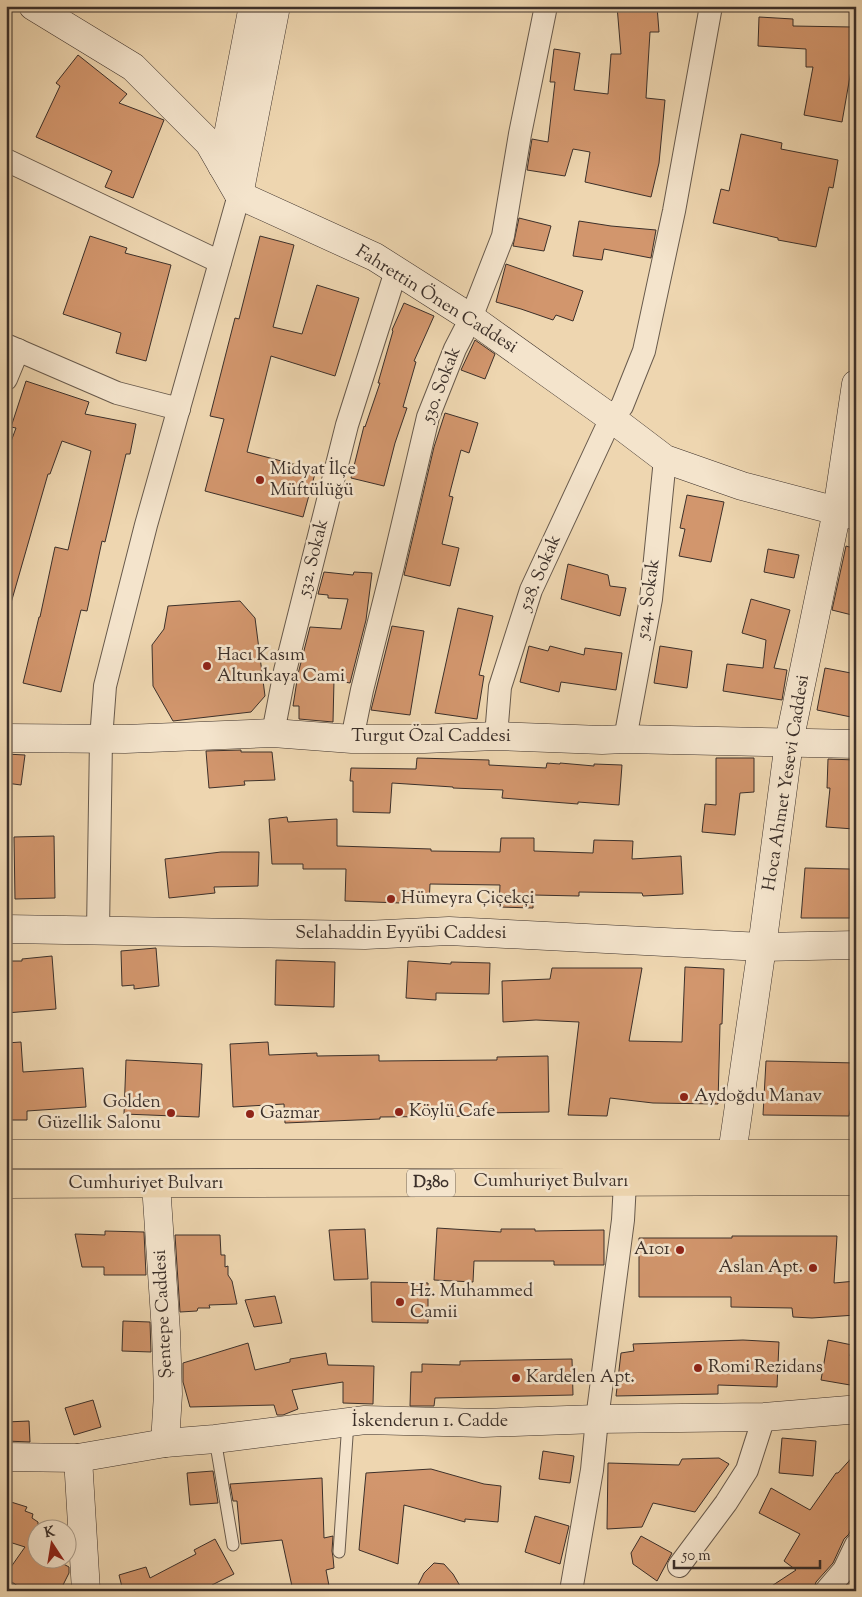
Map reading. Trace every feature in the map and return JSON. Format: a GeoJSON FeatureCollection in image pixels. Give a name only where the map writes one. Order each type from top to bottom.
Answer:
{"type":"FeatureCollection","features":[{"type":"Feature","properties":{"kind":"main road","name":"Cumhuriyet Bulvarı"},"geometry":{"type":"LineString","coordinates":[[6,1154],[856,1154]]}},
{"type":"Feature","properties":{"kind":"main road","name":"Cumhuriyet Bulvarı"},"geometry":{"type":"LineString","coordinates":[[6,1184],[856,1181]]}},
{"type":"Feature","properties":{"kind":"street"},"geometry":{"type":"LineString","coordinates":[[33,6],[133,67],[209,143],[239,195]]}},
{"type":"Feature","properties":{"kind":"street"},"geometry":{"type":"LineString","coordinates":[[222,166],[253,6]]}},
{"type":"Feature","properties":{"kind":"street"},"geometry":{"type":"LineString","coordinates":[[98,931],[101,739],[105,686],[146,525],[239,195],[276,6]]}},
{"type":"Feature","properties":{"kind":"street","name":"530. Sokak"},"geometry":{"type":"LineString","coordinates":[[352,739],[362,690],[428,417],[454,349],[470,318],[503,236],[520,134],[546,6]]}},
{"type":"Feature","properties":{"kind":"street","name":"528. Sokak"},"geometry":{"type":"LineString","coordinates":[[496,736],[500,687],[531,590],[611,418],[622,406],[644,351],[674,211],[711,6]]}},
{"type":"Feature","properties":{"kind":"street"},"geometry":{"type":"LineString","coordinates":[[6,160],[220,262]]}},
{"type":"Feature","properties":{"kind":"street","name":"Fahrettin Önen Caddesi"},"geometry":{"type":"LineString","coordinates":[[239,195],[375,257],[470,318],[611,418],[665,459],[742,486],[846,513]]}},
{"type":"Feature","properties":{"kind":"street","name":"532. Sokak"},"geometry":{"type":"LineString","coordinates":[[273,732],[285,671],[347,425],[396,271]]}},
{"type":"Feature","properties":{"kind":"street"},"geometry":{"type":"LineString","coordinates":[[6,380],[12,347],[117,393],[179,409]]}},
{"type":"Feature","properties":{"kind":"street","name":"Hoca Ahmet Yesevi Caddesi"},"geometry":{"type":"LineString","coordinates":[[732,1154],[789,742],[846,513],[855,391]]}},
{"type":"Feature","properties":{"kind":"street","name":"524. Sokak"},"geometry":{"type":"LineString","coordinates":[[625,739],[651,599],[665,459]]}},
{"type":"Feature","properties":{"kind":"street","name":"Turgut Özal Caddesi"},"geometry":{"type":"LineString","coordinates":[[6,738],[101,739],[273,732],[352,739],[424,740],[496,736],[602,740],[856,744]]}},
{"type":"Feature","properties":{"kind":"street","name":"Selahaddin Eyyübi Caddesi"},"geometry":{"type":"LineString","coordinates":[[6,930],[365,935],[449,930],[762,947],[856,945]]}},
{"type":"Feature","properties":{"kind":"street"},"geometry":{"type":"LineString","coordinates":[[571,1591],[592,1470],[596,1419],[622,1220],[625,1182]]}},
{"type":"Feature","properties":{"kind":"street","name":"Şentepe Caddesi"},"geometry":{"type":"LineString","coordinates":[[156,1184],[168,1385],[165,1443]]}},
{"type":"Feature","properties":{"kind":"street","name":"İskenderun 1. Cadde"},"geometry":{"type":"LineString","coordinates":[[6,1457],[78,1458],[165,1443],[215,1439],[365,1420],[483,1423],[764,1416],[856,1411]]}},
{"type":"Feature","properties":{"kind":"street"},"geometry":{"type":"LineString","coordinates":[[679,1566],[726,1503],[747,1470],[764,1416]]}},
{"type":"Feature","properties":{"kind":"street"},"geometry":{"type":"LineString","coordinates":[[78,1458],[86,1591]]}},
{"type":"Feature","properties":{"kind":"street"},"geometry":{"type":"LineString","coordinates":[[826,1591],[844,1570],[856,1545]]}},
{"type":"Feature","properties":{"kind":"lane"},"geometry":{"type":"LineString","coordinates":[[339,1552],[348,1422]]}},
{"type":"Feature","properties":{"kind":"lane"},"geometry":{"type":"LineString","coordinates":[[215,1439],[233,1544]]}},
{"type":"Feature","properties":{"kind":"building"},"geometry":{"type":"Polygon","coordinates":[[[617,6],[657,6],[659,32],[650,32],[646,98],[665,100],[659,163],[651,197],[585,182],[590,152],[573,149],[565,176],[527,170],[532,139],[548,142],[555,82],[550,82],[554,49],[580,53],[574,90],[608,94],[611,54],[621,54],[617,6]]]}},
{"type":"Feature","properties":{"kind":"building"},"geometry":{"type":"Polygon","coordinates":[[[759,17],[793,19],[793,26],[852,27],[852,65],[842,122],[804,115],[813,67],[806,67],[806,49],[758,46],[759,17]]]}},
{"type":"Feature","properties":{"kind":"building"},"geometry":{"type":"Polygon","coordinates":[[[78,55],[127,94],[119,103],[164,120],[133,198],[105,187],[112,171],[36,137],[60,86],[56,83],[78,55]]]}},
{"type":"Feature","properties":{"kind":"building"},"geometry":{"type":"Polygon","coordinates":[[[741,134],[782,143],[781,149],[838,160],[833,188],[829,187],[816,247],[778,240],[778,238],[713,223],[721,189],[729,191],[741,134]]]}},
{"type":"Feature","properties":{"kind":"building"},"geometry":{"type":"Polygon","coordinates":[[[519,218],[551,226],[544,251],[513,246],[519,218]]]}},
{"type":"Feature","properties":{"kind":"building"},"geometry":{"type":"Polygon","coordinates":[[[579,221],[656,230],[651,258],[604,249],[602,260],[573,256],[579,221]]]}},
{"type":"Feature","properties":{"kind":"building"},"geometry":{"type":"Polygon","coordinates":[[[90,236],[127,248],[125,253],[171,265],[146,361],[116,353],[121,333],[63,314],[90,236]]]}},
{"type":"Feature","properties":{"kind":"building"},"geometry":{"type":"Polygon","coordinates":[[[260,236],[294,245],[273,327],[302,334],[317,285],[359,298],[335,376],[271,356],[247,452],[316,470],[303,517],[205,491],[224,419],[210,416],[235,318],[239,319],[260,236]]]}},
{"type":"Feature","properties":{"kind":"building"},"geometry":{"type":"Polygon","coordinates":[[[506,264],[583,291],[573,321],[556,315],[553,320],[496,302],[506,264]]]}},
{"type":"Feature","properties":{"kind":"building"},"geometry":{"type":"Polygon","coordinates":[[[404,303],[434,316],[414,361],[416,362],[403,407],[407,408],[395,443],[384,486],[351,478],[364,426],[380,383],[378,383],[392,330],[404,303]]]}},
{"type":"Feature","properties":{"kind":"building"},"geometry":{"type":"Polygon","coordinates":[[[475,340],[495,354],[485,379],[461,370],[475,340]]]}},
{"type":"Feature","properties":{"kind":"building"},"geometry":{"type":"Polygon","coordinates":[[[26,381],[89,402],[85,414],[136,424],[130,454],[126,454],[105,542],[102,541],[87,611],[81,610],[61,692],[23,683],[55,547],[68,550],[91,451],[62,441],[50,474],[48,474],[11,603],[6,603],[6,455],[16,428],[11,427],[26,381]]]}},
{"type":"Feature","properties":{"kind":"building"},"geometry":{"type":"Polygon","coordinates":[[[445,413],[478,423],[469,453],[461,450],[449,496],[453,497],[442,544],[459,548],[450,586],[404,575],[434,447],[445,413]]]}},
{"type":"Feature","properties":{"kind":"building"},"geometry":{"type":"Polygon","coordinates":[[[687,495],[724,502],[711,562],[679,556],[685,529],[680,528],[687,495]]]}},
{"type":"Feature","properties":{"kind":"building"},"geometry":{"type":"Polygon","coordinates":[[[846,546],[856,549],[856,616],[832,610],[846,546]]]}},
{"type":"Feature","properties":{"kind":"building"},"geometry":{"type":"Polygon","coordinates":[[[768,549],[799,555],[794,578],[764,572],[768,549]]]}},
{"type":"Feature","properties":{"kind":"building"},"geometry":{"type":"Polygon","coordinates":[[[568,564],[608,575],[610,586],[626,588],[620,616],[561,599],[568,564]]]}},
{"type":"Feature","properties":{"kind":"building"},"geometry":{"type":"Polygon","coordinates":[[[324,572],[353,575],[354,572],[372,573],[366,620],[350,683],[334,680],[333,722],[299,719],[299,706],[293,706],[298,674],[310,627],[341,629],[348,599],[328,598],[328,595],[318,594],[324,572]]]}},
{"type":"Feature","properties":{"kind":"building"},"geometry":{"type":"Polygon","coordinates":[[[751,599],[790,610],[774,668],[787,670],[782,700],[723,691],[727,664],[763,668],[766,640],[742,633],[751,599]]]}},
{"type":"Feature","properties":{"kind":"building","name":"Hacı Kasım Altunkaya Cami"},"geometry":{"type":"Polygon","coordinates":[[[240,601],[255,618],[265,696],[251,712],[173,721],[153,686],[152,645],[164,629],[168,606],[240,601]]]}},
{"type":"Feature","properties":{"kind":"building"},"geometry":{"type":"Polygon","coordinates":[[[458,608],[493,616],[479,675],[484,676],[477,719],[435,713],[458,608]]]}},
{"type":"Feature","properties":{"kind":"building"},"geometry":{"type":"Polygon","coordinates":[[[392,626],[424,631],[410,715],[371,710],[392,626]]]}},
{"type":"Feature","properties":{"kind":"building"},"geometry":{"type":"Polygon","coordinates":[[[529,646],[548,651],[550,646],[584,655],[585,648],[622,653],[616,690],[561,682],[559,692],[520,682],[529,646]]]}},
{"type":"Feature","properties":{"kind":"building"},"geometry":{"type":"Polygon","coordinates":[[[660,646],[692,651],[687,688],[654,683],[660,646]]]}},
{"type":"Feature","properties":{"kind":"building"},"geometry":{"type":"Polygon","coordinates":[[[825,668],[856,674],[856,692],[851,717],[817,710],[825,668]]]}},
{"type":"Feature","properties":{"kind":"building"},"geometry":{"type":"Polygon","coordinates":[[[241,750],[241,752],[272,752],[275,780],[244,781],[245,785],[209,788],[206,751],[241,750]]]}},
{"type":"Feature","properties":{"kind":"building"},"geometry":{"type":"Polygon","coordinates":[[[6,754],[25,755],[21,785],[6,783],[6,754]]]}},
{"type":"Feature","properties":{"kind":"building"},"geometry":{"type":"Polygon","coordinates":[[[417,758],[489,760],[489,765],[546,768],[547,763],[594,766],[594,764],[622,765],[619,805],[502,798],[503,790],[392,783],[390,813],[353,812],[353,781],[350,781],[351,768],[416,769],[417,758]]]}},
{"type":"Feature","properties":{"kind":"building"},"geometry":{"type":"Polygon","coordinates":[[[716,758],[754,758],[754,792],[740,793],[735,835],[702,832],[705,804],[716,805],[716,758]]]}},
{"type":"Feature","properties":{"kind":"building"},"geometry":{"type":"Polygon","coordinates":[[[828,759],[856,760],[856,813],[854,829],[826,827],[830,788],[827,788],[828,759]]]}},
{"type":"Feature","properties":{"kind":"building"},"geometry":{"type":"Polygon","coordinates":[[[287,817],[288,822],[337,819],[337,846],[431,849],[431,851],[500,852],[501,838],[534,838],[534,851],[593,853],[594,840],[633,841],[632,859],[681,856],[683,894],[643,896],[642,893],[579,892],[579,896],[533,895],[533,908],[499,907],[500,885],[430,884],[429,904],[345,901],[346,869],[303,869],[303,864],[272,864],[269,819],[287,817]]]}},
{"type":"Feature","properties":{"kind":"building"},"geometry":{"type":"Polygon","coordinates":[[[54,836],[55,898],[15,899],[14,837],[54,836]]]}},
{"type":"Feature","properties":{"kind":"building"},"geometry":{"type":"Polygon","coordinates":[[[221,852],[259,852],[258,886],[214,887],[215,893],[169,898],[165,859],[221,852]]]}},
{"type":"Feature","properties":{"kind":"building"},"geometry":{"type":"Polygon","coordinates":[[[805,868],[850,869],[850,918],[801,918],[805,868]]]}},
{"type":"Feature","properties":{"kind":"building"},"geometry":{"type":"Polygon","coordinates":[[[156,948],[159,986],[134,989],[134,985],[122,986],[121,951],[156,948]]]}},
{"type":"Feature","properties":{"kind":"building"},"geometry":{"type":"Polygon","coordinates":[[[52,956],[56,1009],[6,1013],[6,961],[22,961],[22,959],[52,956]]]}},
{"type":"Feature","properties":{"kind":"building"},"geometry":{"type":"Polygon","coordinates":[[[276,960],[335,962],[334,1007],[275,1005],[276,960]]]}},
{"type":"Feature","properties":{"kind":"building"},"geometry":{"type":"Polygon","coordinates":[[[408,961],[451,964],[451,962],[490,963],[489,994],[436,993],[436,1000],[406,998],[408,961]]]}},
{"type":"Feature","properties":{"kind":"building"},"geometry":{"type":"Polygon","coordinates":[[[685,967],[724,969],[722,1024],[720,1024],[718,1104],[653,1103],[610,1098],[607,1116],[568,1115],[579,1022],[536,1020],[503,1022],[502,981],[550,979],[552,968],[642,968],[629,1041],[682,1042],[685,967]]]}},
{"type":"Feature","properties":{"kind":"building"},"geometry":{"type":"Polygon","coordinates":[[[21,1042],[23,1072],[83,1068],[86,1107],[27,1111],[27,1120],[6,1120],[6,1043],[21,1042]]]}},
{"type":"Feature","properties":{"kind":"building"},"geometry":{"type":"Polygon","coordinates":[[[268,1042],[269,1055],[317,1053],[317,1056],[379,1055],[379,1061],[497,1060],[497,1057],[548,1056],[549,1112],[480,1113],[480,1116],[380,1117],[380,1119],[285,1123],[284,1104],[233,1107],[230,1044],[268,1042]]]}},
{"type":"Feature","properties":{"kind":"building"},"geometry":{"type":"Polygon","coordinates":[[[126,1060],[202,1064],[199,1117],[124,1114],[126,1060]]]}},
{"type":"Feature","properties":{"kind":"building"},"geometry":{"type":"Polygon","coordinates":[[[766,1061],[856,1063],[856,1084],[849,1116],[763,1115],[766,1061]]]}},
{"type":"Feature","properties":{"kind":"building"},"geometry":{"type":"Polygon","coordinates":[[[437,1228],[501,1232],[501,1229],[535,1229],[535,1231],[604,1230],[604,1265],[554,1265],[554,1261],[474,1261],[473,1282],[434,1280],[437,1228]]]}},
{"type":"Feature","properties":{"kind":"building"},"geometry":{"type":"Polygon","coordinates":[[[365,1229],[368,1279],[334,1280],[329,1230],[365,1229]]]}},
{"type":"Feature","properties":{"kind":"building"},"geometry":{"type":"Polygon","coordinates":[[[105,1231],[144,1232],[146,1275],[104,1275],[104,1267],[82,1267],[75,1234],[105,1235],[105,1231]]]}},
{"type":"Feature","properties":{"kind":"building"},"geometry":{"type":"Polygon","coordinates":[[[175,1235],[220,1235],[221,1255],[225,1255],[225,1267],[228,1266],[228,1275],[232,1281],[237,1304],[209,1305],[210,1308],[198,1308],[197,1311],[180,1312],[175,1235]]]}},
{"type":"Feature","properties":{"kind":"building"},"geometry":{"type":"Polygon","coordinates":[[[732,1236],[837,1236],[834,1283],[856,1281],[856,1315],[812,1318],[793,1317],[792,1308],[731,1307],[731,1297],[639,1297],[639,1238],[732,1238],[732,1236]]]}},
{"type":"Feature","properties":{"kind":"building","name":"Hz. Muhammed Camii"},"geometry":{"type":"Polygon","coordinates":[[[371,1282],[428,1283],[428,1323],[372,1322],[371,1282]]]}},
{"type":"Feature","properties":{"kind":"building"},"geometry":{"type":"Polygon","coordinates":[[[275,1296],[282,1323],[254,1327],[245,1300],[275,1296]]]}},
{"type":"Feature","properties":{"kind":"building"},"geometry":{"type":"Polygon","coordinates":[[[123,1321],[150,1322],[151,1352],[122,1351],[123,1321]]]}},
{"type":"Feature","properties":{"kind":"building"},"geometry":{"type":"Polygon","coordinates":[[[743,1340],[779,1342],[777,1387],[718,1385],[718,1394],[616,1396],[621,1353],[634,1351],[633,1344],[743,1340]]]}},
{"type":"Feature","properties":{"kind":"building"},"geometry":{"type":"Polygon","coordinates":[[[828,1340],[852,1345],[850,1356],[856,1357],[856,1386],[821,1380],[828,1340]]]}},
{"type":"Feature","properties":{"kind":"building"},"geometry":{"type":"Polygon","coordinates":[[[248,1343],[255,1370],[290,1362],[290,1359],[326,1353],[328,1365],[374,1366],[373,1404],[343,1403],[343,1382],[292,1390],[298,1409],[283,1415],[277,1415],[274,1405],[190,1407],[183,1382],[183,1363],[248,1343]]]}},
{"type":"Feature","properties":{"kind":"building","name":"Kardelen Apt."},"geometry":{"type":"Polygon","coordinates":[[[572,1359],[573,1395],[435,1398],[434,1406],[410,1406],[411,1372],[422,1372],[422,1364],[460,1365],[460,1361],[572,1359]]]}},
{"type":"Feature","properties":{"kind":"building"},"geometry":{"type":"Polygon","coordinates":[[[93,1400],[101,1427],[74,1435],[65,1408],[93,1400]]]}},
{"type":"Feature","properties":{"kind":"building"},"geometry":{"type":"Polygon","coordinates":[[[29,1421],[30,1442],[6,1441],[6,1422],[29,1421]]]}},
{"type":"Feature","properties":{"kind":"building"},"geometry":{"type":"Polygon","coordinates":[[[782,1438],[816,1441],[813,1476],[779,1473],[782,1438]]]}},
{"type":"Feature","properties":{"kind":"building"},"geometry":{"type":"Polygon","coordinates":[[[543,1451],[574,1456],[570,1483],[539,1479],[543,1451]]]}},
{"type":"Feature","properties":{"kind":"building"},"geometry":{"type":"Polygon","coordinates":[[[856,1453],[856,1515],[849,1534],[844,1539],[833,1563],[816,1582],[813,1591],[764,1591],[796,1570],[784,1561],[800,1534],[759,1513],[771,1488],[810,1510],[836,1473],[856,1453]]]}},
{"type":"Feature","properties":{"kind":"building"},"geometry":{"type":"Polygon","coordinates":[[[719,1458],[729,1464],[695,1512],[653,1503],[642,1527],[607,1529],[608,1463],[679,1465],[682,1459],[719,1458]]]}},
{"type":"Feature","properties":{"kind":"building"},"geometry":{"type":"Polygon","coordinates":[[[431,1469],[484,1484],[501,1486],[498,1522],[465,1519],[465,1522],[404,1505],[398,1564],[359,1550],[366,1473],[431,1469]]]}},
{"type":"Feature","properties":{"kind":"building"},"geometry":{"type":"Polygon","coordinates":[[[213,1471],[218,1503],[190,1505],[187,1473],[213,1471]]]}},
{"type":"Feature","properties":{"kind":"building"},"geometry":{"type":"Polygon","coordinates":[[[322,1478],[324,1538],[333,1536],[334,1568],[326,1570],[330,1591],[293,1591],[282,1540],[241,1544],[237,1501],[233,1501],[230,1484],[322,1478]]]}},
{"type":"Feature","properties":{"kind":"building"},"geometry":{"type":"Polygon","coordinates":[[[11,1502],[27,1507],[25,1511],[33,1514],[32,1518],[35,1520],[28,1520],[28,1570],[69,1570],[60,1591],[25,1591],[6,1578],[6,1574],[25,1547],[6,1541],[6,1505],[10,1506],[11,1502]]]}},
{"type":"Feature","properties":{"kind":"building"},"geometry":{"type":"Polygon","coordinates":[[[535,1516],[569,1526],[560,1564],[525,1552],[535,1516]]]}},
{"type":"Feature","properties":{"kind":"building"},"geometry":{"type":"Polygon","coordinates":[[[641,1536],[672,1553],[657,1581],[633,1564],[631,1553],[641,1536]]]}},
{"type":"Feature","properties":{"kind":"building"},"geometry":{"type":"Polygon","coordinates":[[[215,1539],[234,1574],[212,1585],[215,1591],[123,1591],[119,1575],[146,1567],[150,1578],[196,1554],[194,1550],[215,1539]]]}},
{"type":"Feature","properties":{"kind":"building"},"geometry":{"type":"Polygon","coordinates":[[[434,1563],[444,1564],[453,1574],[463,1591],[415,1591],[424,1573],[434,1563]]]}},
{"type":"Feature","properties":{"kind":"place","name":"Midyat İlçe Müftülüğü"},"geometry":{"type":"Point","coordinates":[260,480]}},
{"type":"Feature","properties":{"kind":"place","name":"Hacı Kasım Altunkaya Cami"},"geometry":{"type":"Point","coordinates":[207,666]}},
{"type":"Feature","properties":{"kind":"place","name":"Hümeyra Çiçekçi"},"geometry":{"type":"Point","coordinates":[391,899]}},
{"type":"Feature","properties":{"kind":"place","name":"Aydoğdu Manav"},"geometry":{"type":"Point","coordinates":[684,1097]}},
{"type":"Feature","properties":{"kind":"place","name":"Köylü Cafe"},"geometry":{"type":"Point","coordinates":[399,1112]}},
{"type":"Feature","properties":{"kind":"place","name":"Golden Güzellik Salonu"},"geometry":{"type":"Point","coordinates":[171,1113]}},
{"type":"Feature","properties":{"kind":"place","name":"Gazmar"},"geometry":{"type":"Point","coordinates":[250,1114]}},
{"type":"Feature","properties":{"kind":"place","name":"A101"},"geometry":{"type":"Point","coordinates":[680,1250]}},
{"type":"Feature","properties":{"kind":"place","name":"Aslan Apt."},"geometry":{"type":"Point","coordinates":[813,1268]}},
{"type":"Feature","properties":{"kind":"place","name":"Hz. Muhammed Camii"},"geometry":{"type":"Point","coordinates":[400,1302]}},
{"type":"Feature","properties":{"kind":"place","name":"Romi Rezidans"},"geometry":{"type":"Point","coordinates":[698,1368]}},
{"type":"Feature","properties":{"kind":"place","name":"Kardelen Apt."},"geometry":{"type":"Point","coordinates":[516,1378]}}]}
